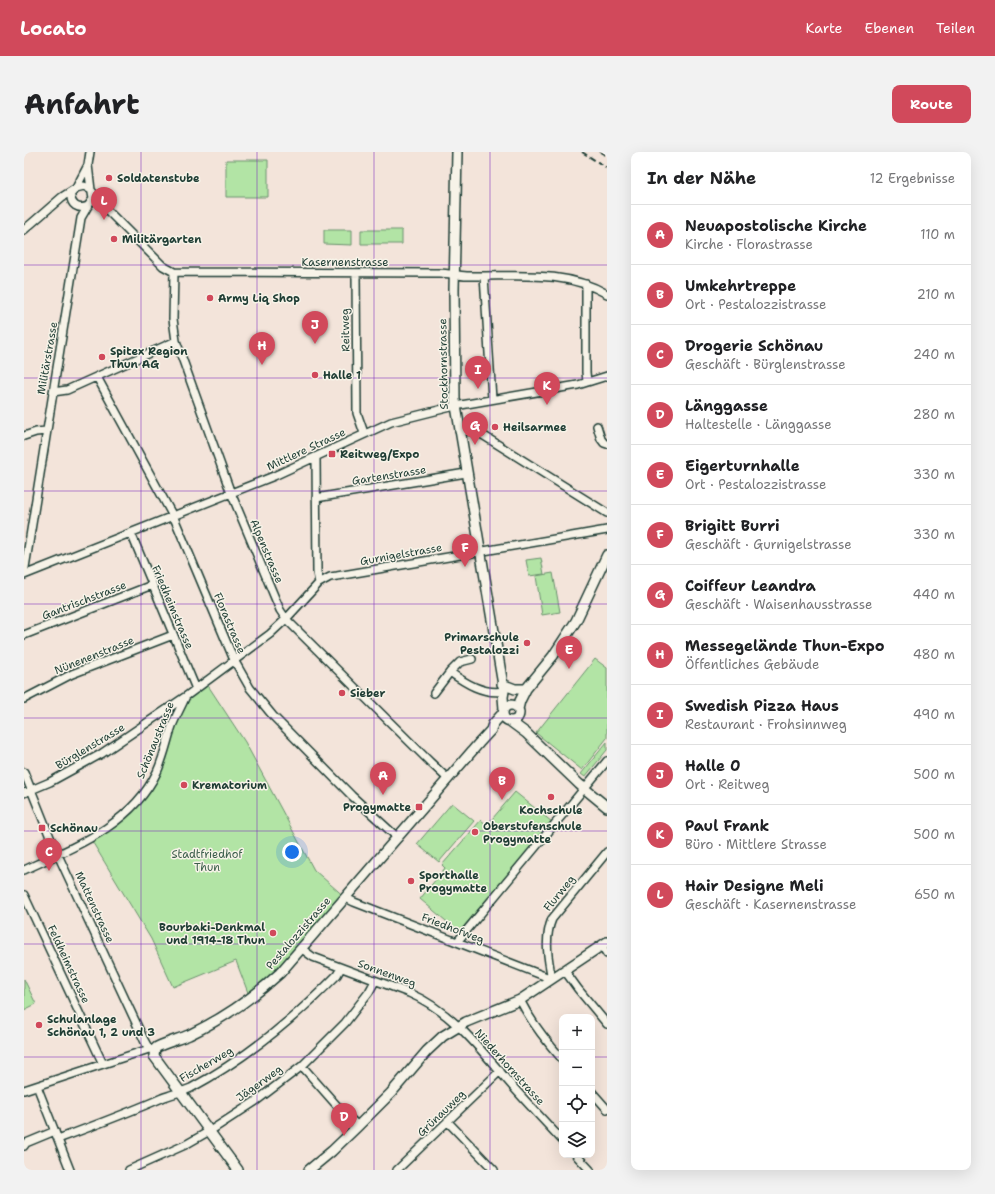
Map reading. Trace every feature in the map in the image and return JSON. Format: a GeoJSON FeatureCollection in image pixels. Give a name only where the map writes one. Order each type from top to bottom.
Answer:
{"type":"FeatureCollection","features":[{"type":"Feature","properties":{"kind":"street"},"geometry":{"type":"LineString","coordinates":[[89,206],[93,199],[88,165],[90,152]]}},
{"type":"Feature","properties":{"kind":"street","name":"Stockhornstrasse"},"geometry":{"type":"LineString","coordinates":[[457,152],[453,372],[455,406],[503,688],[502,697],[510,712]]}},
{"type":"Feature","properties":{"kind":"street"},"geometry":{"type":"LineString","coordinates":[[75,205],[71,198],[74,189],[88,165]]}},
{"type":"Feature","properties":{"kind":"street"},"geometry":{"type":"LineString","coordinates":[[24,230],[62,197],[74,189],[84,186],[91,191],[105,208],[163,266],[174,272]]}},
{"type":"Feature","properties":{"kind":"street"},"geometry":{"type":"LineString","coordinates":[[54,205],[63,203],[82,208],[97,205],[105,208]]}},
{"type":"Feature","properties":{"kind":"street","name":"Militärstrasse"},"geometry":{"type":"LineString","coordinates":[[75,205],[80,218]]}},
{"type":"Feature","properties":{"kind":"street","name":"Militärstrasse"},"geometry":{"type":"LineString","coordinates":[[24,574],[80,218],[89,206]]}},
{"type":"Feature","properties":{"kind":"street","name":"Kasernenstrasse"},"geometry":{"type":"LineString","coordinates":[[174,272],[440,273],[454,275],[554,277],[586,284],[607,294]]}},
{"type":"Feature","properties":{"kind":"street","name":"Alpenstrasse"},"geometry":{"type":"LineString","coordinates":[[174,272],[173,319],[176,341],[231,493],[280,610],[286,619],[448,778]]}},
{"type":"Feature","properties":{"kind":"street","name":"Reitweg"},"geometry":{"type":"LineString","coordinates":[[356,273],[357,413],[364,433]]}},
{"type":"Feature","properties":{"kind":"street"},"geometry":{"type":"LineString","coordinates":[[484,276],[492,399]]}},
{"type":"Feature","properties":{"kind":"street"},"geometry":{"type":"LineString","coordinates":[[586,284],[587,382]]}},
{"type":"Feature","properties":{"kind":"street"},"geometry":{"type":"LineString","coordinates":[[52,392],[62,392],[67,390],[176,341]]}},
{"type":"Feature","properties":{"kind":"street","name":"Mittlere Strasse"},"geometry":{"type":"LineString","coordinates":[[24,574],[131,533],[316,458],[364,433],[391,422],[455,406],[566,387],[607,376]]}},
{"type":"Feature","properties":{"kind":"street","name":"Florastrasse"},"geometry":{"type":"LineString","coordinates":[[96,377],[173,516],[234,660],[250,688],[273,716],[360,803],[398,838]]}},
{"type":"Feature","properties":{"kind":"street"},"geometry":{"type":"LineString","coordinates":[[597,426],[601,439],[607,444]]}},
{"type":"Feature","properties":{"kind":"street"},"geometry":{"type":"LineString","coordinates":[[24,436],[36,432],[46,431]]}},
{"type":"Feature","properties":{"kind":"street"},"geometry":{"type":"LineString","coordinates":[[459,431],[474,431],[480,434],[607,513]]}},
{"type":"Feature","properties":{"kind":"street"},"geometry":{"type":"LineString","coordinates":[[316,458],[317,572],[319,583]]}},
{"type":"Feature","properties":{"kind":"street","name":"Gartenstrasse"},"geometry":{"type":"LineString","coordinates":[[316,498],[466,473]]}},
{"type":"Feature","properties":{"kind":"street","name":"Gurnigelstrasse"},"geometry":{"type":"LineString","coordinates":[[319,583],[330,577],[607,530]]}},
{"type":"Feature","properties":{"kind":"street","name":"Friedheimstrasse"},"geometry":{"type":"LineString","coordinates":[[131,533],[196,689]]}},
{"type":"Feature","properties":{"kind":"street"},"geometry":{"type":"LineString","coordinates":[[607,555],[576,622],[553,656],[526,689],[520,701],[510,712],[526,733],[585,789],[607,807]]}},
{"type":"Feature","properties":{"kind":"street","name":"Schönaustrasse"},"geometry":{"type":"LineString","coordinates":[[58,854],[99,834],[123,816],[144,794],[156,773],[162,760],[174,722],[185,697],[234,660],[261,642],[286,619],[319,583]]}},
{"type":"Feature","properties":{"kind":"street","name":"Gantrischstrasse"},"geometry":{"type":"LineString","coordinates":[[24,635],[152,585]]}},
{"type":"Feature","properties":{"kind":"street","name":"Nünenenstrasse"},"geometry":{"type":"LineString","coordinates":[[24,699],[72,674],[173,635]]}},
{"type":"Feature","properties":{"kind":"street"},"geometry":{"type":"LineString","coordinates":[[434,693],[450,672],[460,662],[472,659]]}},
{"type":"Feature","properties":{"kind":"street"},"geometry":{"type":"LineString","coordinates":[[450,672],[464,683],[493,692],[503,688],[526,689]]}},
{"type":"Feature","properties":{"kind":"street","name":"Bürglenstrasse"},"geometry":{"type":"LineString","coordinates":[[27,791],[71,771],[101,754],[185,697]]}},
{"type":"Feature","properties":{"kind":"street"},"geometry":{"type":"LineString","coordinates":[[164,711],[174,722]]}},
{"type":"Feature","properties":{"kind":"street","name":"Pestalozzistrasse"},"geometry":{"type":"LineString","coordinates":[[24,1090],[103,1064],[152,1050],[200,1029],[234,1009],[275,978],[302,949],[448,778],[491,730],[510,712]]}},
{"type":"Feature","properties":{"kind":"street"},"geometry":{"type":"LineString","coordinates":[[457,942],[607,761]]}},
{"type":"Feature","properties":{"kind":"street","name":"Mattenstrasse"},"geometry":{"type":"LineString","coordinates":[[24,772],[27,791],[58,854],[144,1040],[152,1050],[154,1056],[210,1131],[235,1169]]}},
{"type":"Feature","properties":{"kind":"street","name":"Flurweg"},"geometry":{"type":"LineString","coordinates":[[552,979],[549,963],[549,925],[552,919],[607,852]]}},
{"type":"Feature","properties":{"kind":"street"},"geometry":{"type":"LineString","coordinates":[[24,870],[58,854]]}},
{"type":"Feature","properties":{"kind":"street","name":"Feldheimstrasse"},"geometry":{"type":"LineString","coordinates":[[24,895],[103,1064]]}},
{"type":"Feature","properties":{"kind":"street","name":"Friedhofweg"},"geometry":{"type":"LineString","coordinates":[[346,898],[552,979]]}},
{"type":"Feature","properties":{"kind":"street"},"geometry":{"type":"LineString","coordinates":[[309,1170],[332,1151],[358,1126],[391,1092],[427,1051],[443,1036],[458,1026],[520,1000],[604,944],[607,954]]}},
{"type":"Feature","properties":{"kind":"street","name":"Sonnenweg"},"geometry":{"type":"LineString","coordinates":[[302,949],[313,957],[420,998],[439,1009],[458,1026]]}},
{"type":"Feature","properties":{"kind":"street","name":"Fischerweg"},"geometry":{"type":"LineString","coordinates":[[58,1139],[180,1091],[186,1090],[203,1080],[250,1050],[307,1004],[337,975],[341,968]]}},
{"type":"Feature","properties":{"kind":"street"},"geometry":{"type":"LineString","coordinates":[[565,971],[607,1024]]}},
{"type":"Feature","properties":{"kind":"street","name":"Jägerweg"},"geometry":{"type":"LineString","coordinates":[[129,1170],[185,1145],[210,1131],[256,1101],[302,1066],[345,1023],[369,992],[374,980]]}},
{"type":"Feature","properties":{"kind":"street"},"geometry":{"type":"LineString","coordinates":[[520,1000],[535,1026],[559,1055]]}},
{"type":"Feature","properties":{"kind":"street","name":"Niederhornstrasse"},"geometry":{"type":"LineString","coordinates":[[458,1026],[559,1137]]}},
{"type":"Feature","properties":{"kind":"street"},"geometry":{"type":"LineString","coordinates":[[302,1066],[339,1108],[358,1126]]}},
{"type":"Feature","properties":{"kind":"street","name":"Grünauweg"},"geometry":{"type":"LineString","coordinates":[[397,1170],[500,1071]]}},
{"type":"Feature","properties":{"kind":"street"},"geometry":{"type":"LineString","coordinates":[[38,1086],[70,1170]]}},
{"type":"Feature","properties":{"kind":"street"},"geometry":{"type":"LineString","coordinates":[[595,1095],[607,1109]]}},
{"type":"Feature","properties":{"kind":"street"},"geometry":{"type":"LineString","coordinates":[[448,1122],[494,1170]]}},
{"type":"Feature","properties":{"kind":"street"},"geometry":{"type":"LineString","coordinates":[[24,1146],[26,1143],[55,1131]]}},
{"type":"Feature","properties":{"kind":"street"},"geometry":{"type":"LineString","coordinates":[[579,1158],[590,1170]]}},
{"type":"Feature","properties":{"kind":"green space"},"geometry":{"type":"Polygon","coordinates":[[[226,160],[268,160],[268,197],[226,197],[226,160]]]}},
{"type":"Feature","properties":{"kind":"green space"},"geometry":{"type":"Polygon","coordinates":[[[324,230],[352,230],[352,245],[324,244],[324,230]]]}},
{"type":"Feature","properties":{"kind":"green space"},"geometry":{"type":"Polygon","coordinates":[[[361,230],[402,230],[402,244],[361,244],[361,230]]]}},
{"type":"Feature","properties":{"kind":"green space"},"geometry":{"type":"Polygon","coordinates":[[[541,558],[544,574],[529,576],[526,560],[541,558]]]}},
{"type":"Feature","properties":{"kind":"green space"},"geometry":{"type":"Polygon","coordinates":[[[553,573],[560,612],[542,615],[536,576],[553,573]]]}},
{"type":"Feature","properties":{"kind":"green space"},"geometry":{"type":"Polygon","coordinates":[[[595,659],[607,668],[607,738],[582,770],[536,733],[595,659]]]}},
{"type":"Feature","properties":{"kind":"green space","name":"Stadtfriedhof Thun"},"geometry":{"type":"Polygon","coordinates":[[[207,684],[245,742],[314,870],[346,898],[250,998],[236,961],[173,987],[151,939],[90,838],[110,826],[151,783],[185,697],[207,684]]]}},
{"type":"Feature","properties":{"kind":"green space"},"geometry":{"type":"Polygon","coordinates":[[[607,742],[607,750],[585,777],[581,774],[607,742]]]}},
{"type":"Feature","properties":{"kind":"green space"},"geometry":{"type":"Polygon","coordinates":[[[515,792],[552,822],[459,932],[420,899],[445,868],[442,865],[481,820],[487,825],[515,792]]]}},
{"type":"Feature","properties":{"kind":"green space"},"geometry":{"type":"Polygon","coordinates":[[[452,803],[474,821],[439,862],[417,844],[452,803]]]}},
{"type":"Feature","properties":{"kind":"green space"},"geometry":{"type":"Polygon","coordinates":[[[24,979],[36,1004],[24,1010],[24,979]]]}},
{"type":"Feature","properties":{"kind":"railway"},"geometry":{"type":"LineString","coordinates":[[582,152],[607,168]]}},
{"type":"Feature","properties":{"kind":"railway"},"geometry":{"type":"LineString","coordinates":[[600,152],[607,156]]}},
{"type":"Feature","properties":{"kind":"place","name":"Soldatenstube"},"geometry":{"type":"Point","coordinates":[109,178]}},
{"type":"Feature","properties":{"kind":"place","name":"Hair Designe Meli"},"geometry":{"type":"Point","coordinates":[104,220]}},
{"type":"Feature","properties":{"kind":"place","name":"Militärgarten"},"geometry":{"type":"Point","coordinates":[114,239]}},
{"type":"Feature","properties":{"kind":"place","name":"Army Liq Shop"},"geometry":{"type":"Point","coordinates":[210,298]}},
{"type":"Feature","properties":{"kind":"place","name":"Halle 0"},"geometry":{"type":"Point","coordinates":[315,344]}},
{"type":"Feature","properties":{"kind":"place","name":"Spitex Region Thun AG"},"geometry":{"type":"Point","coordinates":[102,357]}},
{"type":"Feature","properties":{"kind":"place","name":"Messegelände Thun-Expo"},"geometry":{"type":"Point","coordinates":[262,365]}},
{"type":"Feature","properties":{"kind":"place","name":"Halle 1"},"geometry":{"type":"Point","coordinates":[315,375]}},
{"type":"Feature","properties":{"kind":"place","name":"Swedish Pizza Haus"},"geometry":{"type":"Point","coordinates":[478,389]}},
{"type":"Feature","properties":{"kind":"place","name":"Paul Frank"},"geometry":{"type":"Point","coordinates":[547,405]}},
{"type":"Feature","properties":{"kind":"place","name":"Heilsarmee"},"geometry":{"type":"Point","coordinates":[495,427]}},
{"type":"Feature","properties":{"kind":"place","name":"Coiffeur Leandra"},"geometry":{"type":"Point","coordinates":[475,445]}},
{"type":"Feature","properties":{"kind":"place","name":"Reitweg/Expo"},"geometry":{"type":"Point","coordinates":[332,454]}},
{"type":"Feature","properties":{"kind":"place","name":"Brigitt Burri"},"geometry":{"type":"Point","coordinates":[465,567]}},
{"type":"Feature","properties":{"kind":"place","name":"Primarschule Pestalozzi"},"geometry":{"type":"Point","coordinates":[527,643]}},
{"type":"Feature","properties":{"kind":"place","name":"Eigerturnhalle"},"geometry":{"type":"Point","coordinates":[569,669]}},
{"type":"Feature","properties":{"kind":"place","name":"Sieber"},"geometry":{"type":"Point","coordinates":[342,693]}},
{"type":"Feature","properties":{"kind":"place","name":"Krematorium"},"geometry":{"type":"Point","coordinates":[184,785]}},
{"type":"Feature","properties":{"kind":"place","name":"Neuapostolische Kirche"},"geometry":{"type":"Point","coordinates":[383,795]}},
{"type":"Feature","properties":{"kind":"place","name":"Kochschule"},"geometry":{"type":"Point","coordinates":[551,797]}},
{"type":"Feature","properties":{"kind":"place","name":"Umkehrtreppe"},"geometry":{"type":"Point","coordinates":[502,800]}},
{"type":"Feature","properties":{"kind":"place","name":"Progymatte"},"geometry":{"type":"Point","coordinates":[419,807]}},
{"type":"Feature","properties":{"kind":"place","name":"Schönau"},"geometry":{"type":"Point","coordinates":[42,828]}},
{"type":"Feature","properties":{"kind":"place","name":"Oberstufenschule Progymatte"},"geometry":{"type":"Point","coordinates":[475,832]}},
{"type":"Feature","properties":{"kind":"place","name":"Drogerie Schönau"},"geometry":{"type":"Point","coordinates":[49,871]}},
{"type":"Feature","properties":{"kind":"place","name":"Sporthalle Progymatte"},"geometry":{"type":"Point","coordinates":[411,881]}},
{"type":"Feature","properties":{"kind":"place","name":"Bourbaki-Denkmal und 1914-18 Thun"},"geometry":{"type":"Point","coordinates":[273,933]}},
{"type":"Feature","properties":{"kind":"place","name":"Schulanlage Schönau 1, 2 und 3"},"geometry":{"type":"Point","coordinates":[39,1025]}},
{"type":"Feature","properties":{"kind":"place","name":"Länggasse"},"geometry":{"type":"Point","coordinates":[344,1136]}}]}
